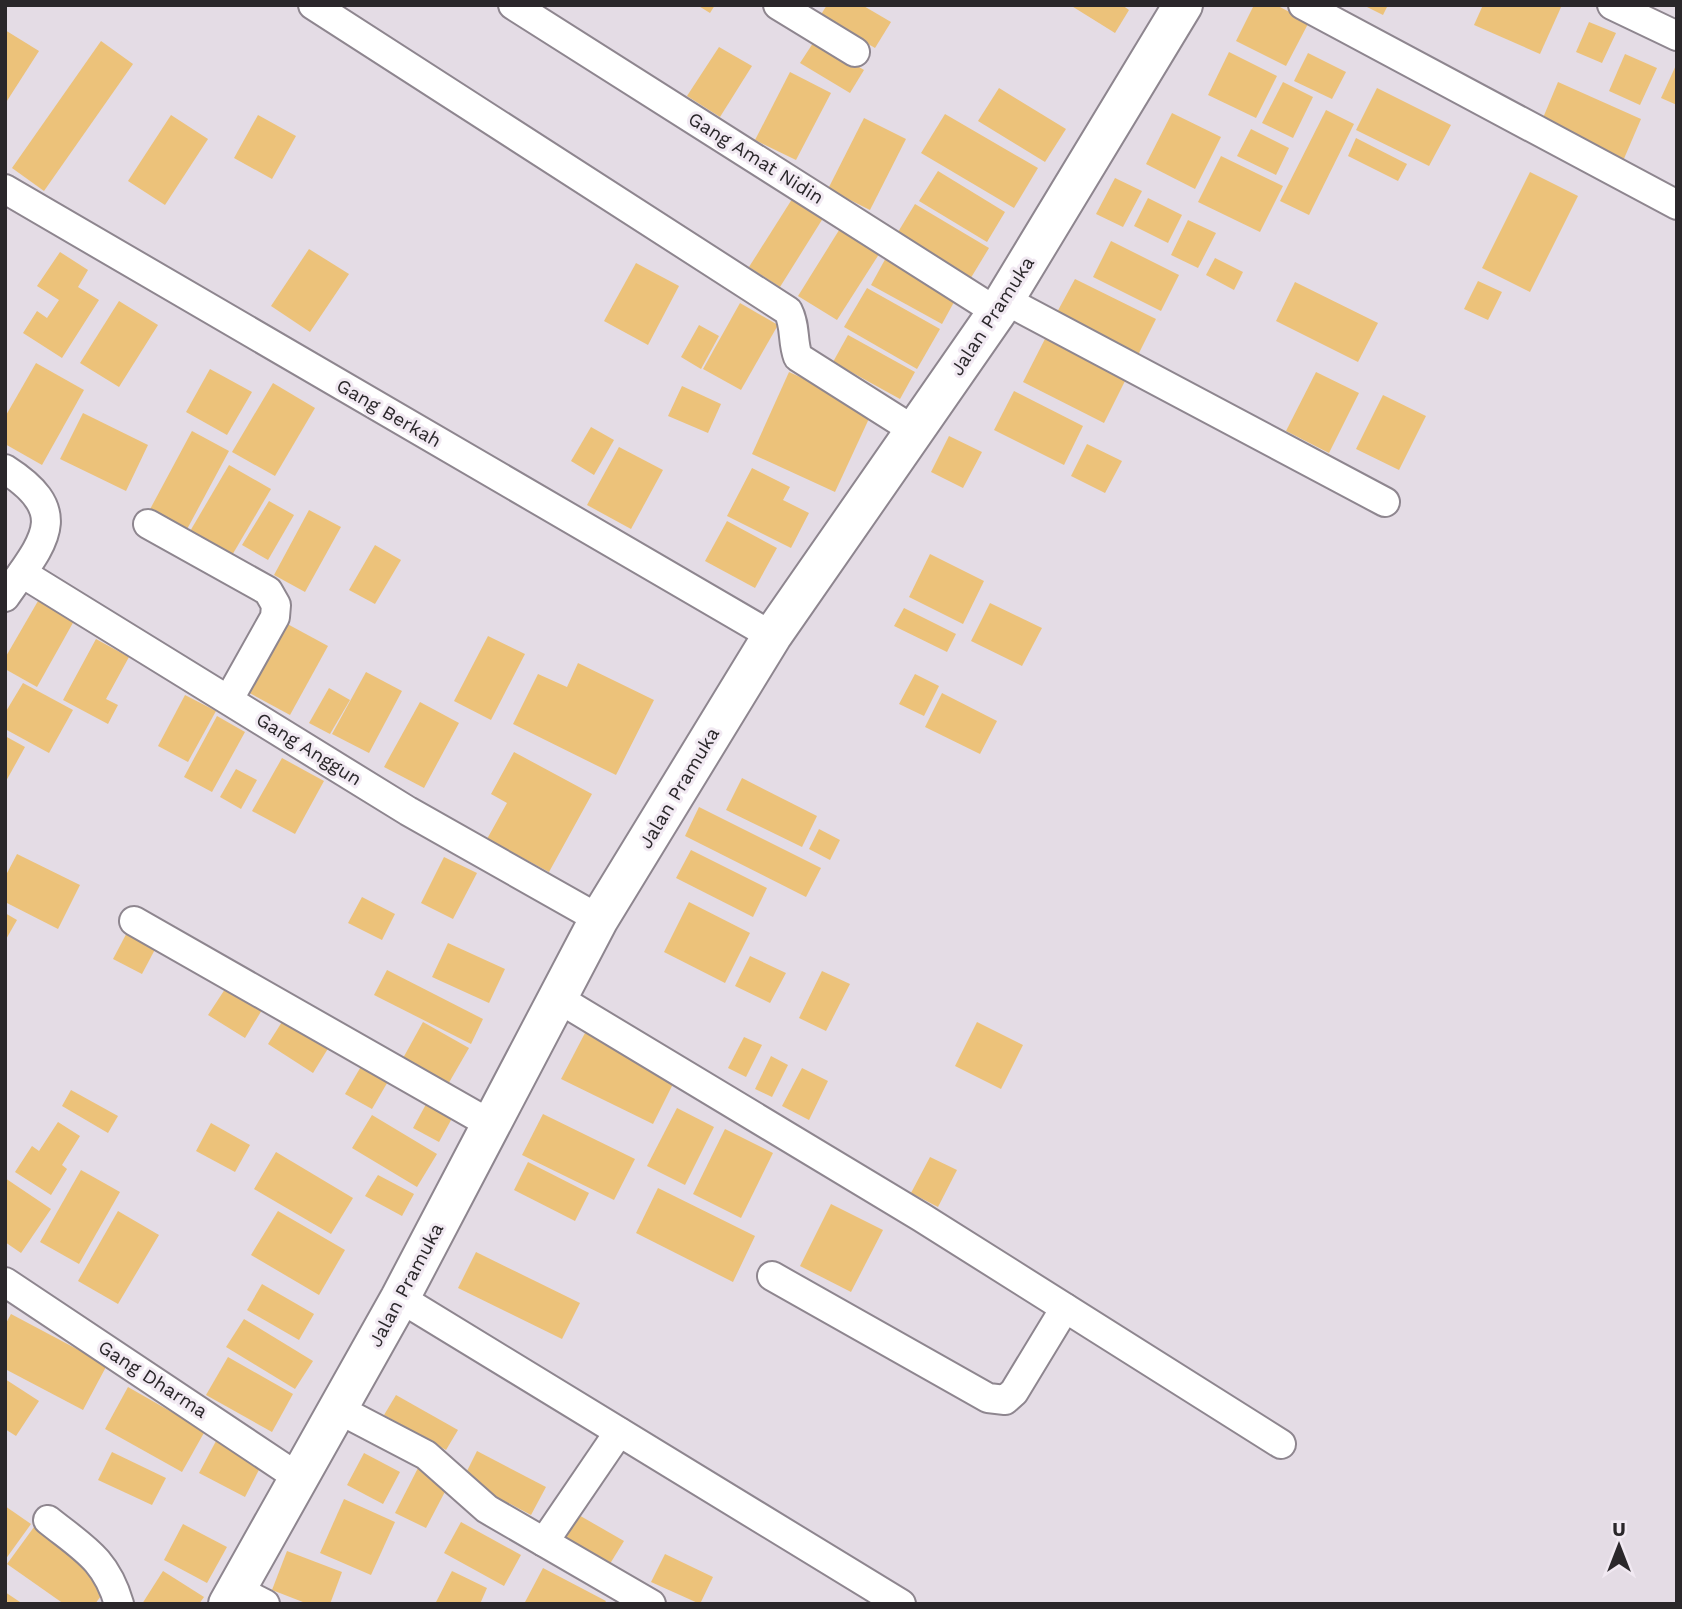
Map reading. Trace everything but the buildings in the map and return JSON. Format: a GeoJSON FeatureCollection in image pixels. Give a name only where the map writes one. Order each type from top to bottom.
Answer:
{"type":"FeatureCollection","features":[{"type":"Feature","properties":{"kind":"street"},"geometry":{"type":"LineString","coordinates":[[313,5],[788,311],[794,323],[794,346],[798,357],[915,431]]}},
{"type":"Feature","properties":{"kind":"street","name":"Gang Amat Nidin"},"geometry":{"type":"LineString","coordinates":[[513,5],[1001,306],[1385,502]]}},
{"type":"Feature","properties":{"kind":"street"},"geometry":{"type":"LineString","coordinates":[[778,5],[855,52]]}},
{"type":"Feature","properties":{"kind":"street"},"geometry":{"type":"LineString","coordinates":[[1303,5],[1677,205]]}},
{"type":"Feature","properties":{"kind":"street"},"geometry":{"type":"LineString","coordinates":[[1612,5],[1677,36]]}},
{"type":"Feature","properties":{"kind":"street","name":"Jalan Pramuka"},"geometry":{"type":"LineString","coordinates":[[243,1599],[299,1478],[400,1298],[599,919],[772,636],[1001,306],[1178,7]]}},
{"type":"Feature","properties":{"kind":"street","name":"Gang Berkah"},"geometry":{"type":"LineString","coordinates":[[5,189],[772,636]]}},
{"type":"Feature","properties":{"kind":"street"},"geometry":{"type":"LineString","coordinates":[[5,469],[45,502],[47,513],[43,537],[5,597]]}},
{"type":"Feature","properties":{"kind":"street"},"geometry":{"type":"LineString","coordinates":[[148,524],[268,591],[276,605],[275,617],[229,699]]}},
{"type":"Feature","properties":{"kind":"street","name":"Gang Anggun"},"geometry":{"type":"LineString","coordinates":[[22,573],[408,811],[599,919]]}},
{"type":"Feature","properties":{"kind":"street"},"geometry":{"type":"LineString","coordinates":[[134,921],[492,1125]]}},
{"type":"Feature","properties":{"kind":"street"},"geometry":{"type":"LineString","coordinates":[[559,999],[1065,1308],[1280,1444]]}},
{"type":"Feature","properties":{"kind":"street"},"geometry":{"type":"LineString","coordinates":[[772,1276],[988,1398],[1005,1399],[1014,1392],[1065,1308]]}},
{"type":"Feature","properties":{"kind":"street","name":"Gang Dharma"},"geometry":{"type":"LineString","coordinates":[[8,1289],[299,1478]]}},
{"type":"Feature","properties":{"kind":"street"},"geometry":{"type":"LineString","coordinates":[[400,1298],[901,1604]]}},
{"type":"Feature","properties":{"kind":"street"},"geometry":{"type":"LineString","coordinates":[[338,1409],[426,1455],[487,1509],[652,1604]]}},
{"type":"Feature","properties":{"kind":"street"},"geometry":{"type":"LineString","coordinates":[[544,1542],[619,1432]]}},
{"type":"Feature","properties":{"kind":"street"},"geometry":{"type":"LineString","coordinates":[[48,1520],[102,1564],[112,1578],[119,1604]]}}]}
